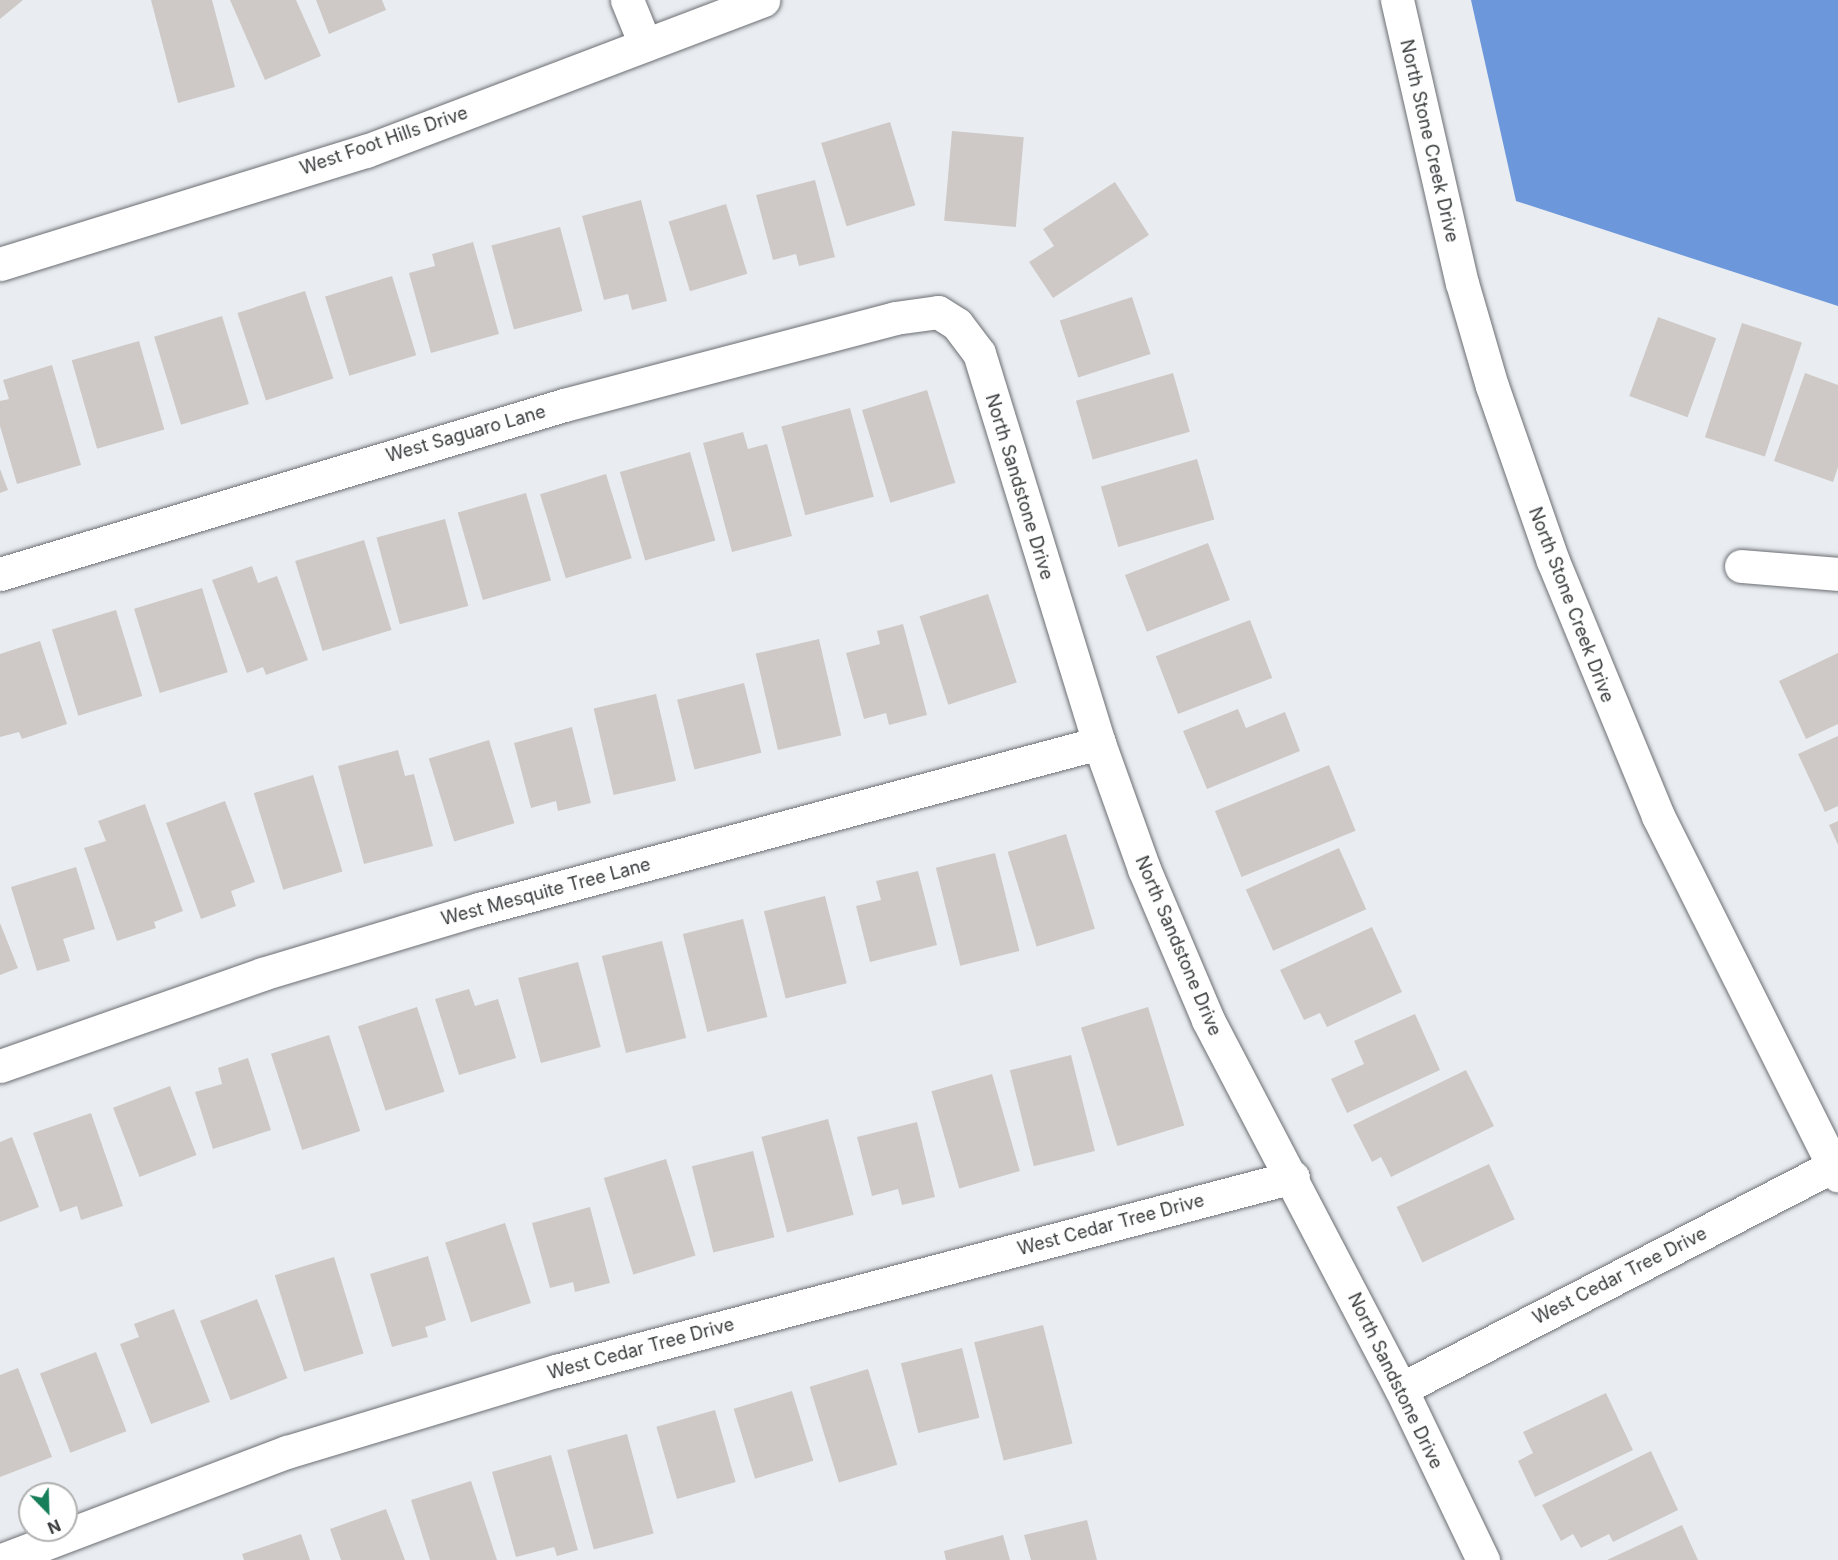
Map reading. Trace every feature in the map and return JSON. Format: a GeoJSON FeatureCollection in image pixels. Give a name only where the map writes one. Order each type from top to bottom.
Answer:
{"type":"FeatureCollection","features":[{"type":"Feature","properties":{"kind":"street"},"geometry":{"type":"LineString","coordinates":[[627,0],[645,44]]}},
{"type":"Feature","properties":{"kind":"street","name":"West Foot Hills Drive"},"geometry":{"type":"LineString","coordinates":[[0,264],[366,151],[762,0]]}},
{"type":"Feature","properties":{"kind":"street","name":"North Stone Creek Drive"},"geometry":{"type":"LineString","coordinates":[[1397,0],[1462,283],[1492,386],[1553,561],[1658,816],[1836,1168]]}},
{"type":"Feature","properties":{"kind":"street","name":"West Saguaro Lane"},"geometry":{"type":"LineString","coordinates":[[0,574],[564,405],[895,318],[938,312]]}},
{"type":"Feature","properties":{"kind":"street","name":"North Sandstone Drive"},"geometry":{"type":"LineString","coordinates":[[938,312],[957,324],[979,353],[1099,743],[1144,869],[1208,1020],[1293,1177],[1401,1389],[1483,1560]]}},
{"type":"Feature","properties":{"kind":"street"},"geometry":{"type":"LineString","coordinates":[[1741,566],[1838,574]]}},
{"type":"Feature","properties":{"kind":"street","name":"West Mesquite Tree Lane"},"geometry":{"type":"LineString","coordinates":[[0,1066],[262,974],[479,909],[1099,743]]}},
{"type":"Feature","properties":{"kind":"street","name":"West Cedar Tree Drive"},"geometry":{"type":"LineString","coordinates":[[1401,1389],[1836,1168]]}},
{"type":"Feature","properties":{"kind":"street","name":"West Cedar Tree Drive"},"geometry":{"type":"LineString","coordinates":[[2,1560],[287,1452],[556,1371],[1293,1177]]}},
{"type":"Feature","properties":{"kind":"water"},"geometry":{"type":"Polygon","coordinates":[[[1471,0],[1838,0],[1838,306],[1516,201],[1471,0]]]}},
{"type":"Feature","properties":{"kind":"building"},"geometry":{"type":"Polygon","coordinates":[[[0,0],[23,0],[0,19],[0,0]]]}},
{"type":"Feature","properties":{"kind":"building"},"geometry":{"type":"Polygon","coordinates":[[[151,0],[212,0],[235,87],[178,103],[151,0]]]}},
{"type":"Feature","properties":{"kind":"building"},"geometry":{"type":"Polygon","coordinates":[[[230,0],[296,0],[321,56],[265,80],[230,0]]]}},
{"type":"Feature","properties":{"kind":"building"},"geometry":{"type":"Polygon","coordinates":[[[316,0],[382,0],[386,10],[329,34],[316,0]]]}},
{"type":"Feature","properties":{"kind":"building"},"geometry":{"type":"Polygon","coordinates":[[[890,122],[915,205],[847,226],[821,143],[890,122]]]}},
{"type":"Feature","properties":{"kind":"building"},"geometry":{"type":"Polygon","coordinates":[[[952,131],[1024,137],[1016,227],[944,221],[952,131]]]}},
{"type":"Feature","properties":{"kind":"building"},"geometry":{"type":"Polygon","coordinates":[[[815,180],[835,257],[799,266],[796,254],[773,260],[756,195],[815,180]]]}},
{"type":"Feature","properties":{"kind":"building"},"geometry":{"type":"Polygon","coordinates":[[[1115,182],[1149,235],[1053,298],[1029,262],[1054,246],[1043,229],[1115,182]]]}},
{"type":"Feature","properties":{"kind":"building"},"geometry":{"type":"Polygon","coordinates":[[[641,200],[667,301],[632,310],[628,294],[604,300],[582,216],[641,200]]]}},
{"type":"Feature","properties":{"kind":"building"},"geometry":{"type":"Polygon","coordinates":[[[726,204],[747,274],[690,291],[669,222],[726,204]]]}},
{"type":"Feature","properties":{"kind":"building"},"geometry":{"type":"Polygon","coordinates":[[[560,227],[583,311],[514,329],[491,245],[560,227]]]}},
{"type":"Feature","properties":{"kind":"building"},"geometry":{"type":"Polygon","coordinates":[[[473,242],[499,334],[431,353],[409,273],[435,266],[432,254],[473,242]]]}},
{"type":"Feature","properties":{"kind":"building"},"geometry":{"type":"Polygon","coordinates":[[[392,276],[416,355],[349,376],[325,296],[392,276]]]}},
{"type":"Feature","properties":{"kind":"building"},"geometry":{"type":"Polygon","coordinates":[[[305,291],[333,378],[266,400],[237,313],[305,291]]]}},
{"type":"Feature","properties":{"kind":"building"},"geometry":{"type":"Polygon","coordinates":[[[1132,297],[1151,354],[1078,378],[1060,320],[1132,297]]]}},
{"type":"Feature","properties":{"kind":"building"},"geometry":{"type":"Polygon","coordinates":[[[222,316],[249,404],[181,425],[154,337],[222,316]]]}},
{"type":"Feature","properties":{"kind":"building"},"geometry":{"type":"Polygon","coordinates":[[[1658,317],[1716,338],[1688,417],[1629,396],[1658,317]]]}},
{"type":"Feature","properties":{"kind":"building"},"geometry":{"type":"Polygon","coordinates":[[[1742,323],[1802,342],[1765,457],[1705,437],[1742,323]]]}},
{"type":"Feature","properties":{"kind":"building"},"geometry":{"type":"Polygon","coordinates":[[[139,341],[164,429],[97,449],[72,360],[139,341]]]}},
{"type":"Feature","properties":{"kind":"building"},"geometry":{"type":"Polygon","coordinates":[[[52,365],[81,465],[17,484],[0,426],[0,401],[9,399],[3,380],[52,365]]]}},
{"type":"Feature","properties":{"kind":"building"},"geometry":{"type":"Polygon","coordinates":[[[1173,373],[1190,432],[1093,459],[1076,401],[1173,373]]]}},
{"type":"Feature","properties":{"kind":"building"},"geometry":{"type":"Polygon","coordinates":[[[1805,373],[1838,385],[1838,467],[1833,482],[1774,461],[1805,373]]]}},
{"type":"Feature","properties":{"kind":"building"},"geometry":{"type":"Polygon","coordinates":[[[927,390],[955,483],[890,503],[862,410],[927,390]]]}},
{"type":"Feature","properties":{"kind":"building"},"geometry":{"type":"Polygon","coordinates":[[[850,408],[874,497],[805,515],[781,426],[850,408]]]}},
{"type":"Feature","properties":{"kind":"building"},"geometry":{"type":"Polygon","coordinates":[[[743,432],[748,449],[767,444],[792,536],[732,552],[703,443],[743,432]]]}},
{"type":"Feature","properties":{"kind":"building"},"geometry":{"type":"Polygon","coordinates":[[[690,452],[715,540],[645,561],[620,472],[690,452]]]}},
{"type":"Feature","properties":{"kind":"building"},"geometry":{"type":"Polygon","coordinates":[[[1197,459],[1214,520],[1118,547],[1101,487],[1197,459]]]}},
{"type":"Feature","properties":{"kind":"building"},"geometry":{"type":"Polygon","coordinates":[[[0,469],[8,490],[0,493],[0,469]]]}},
{"type":"Feature","properties":{"kind":"building"},"geometry":{"type":"Polygon","coordinates":[[[606,474],[632,558],[566,578],[540,494],[606,474]]]}},
{"type":"Feature","properties":{"kind":"building"},"geometry":{"type":"Polygon","coordinates":[[[526,493],[551,580],[483,600],[458,513],[526,493]]]}},
{"type":"Feature","properties":{"kind":"building"},"geometry":{"type":"Polygon","coordinates":[[[445,519],[468,606],[400,624],[376,537],[445,519]]]}},
{"type":"Feature","properties":{"kind":"building"},"geometry":{"type":"Polygon","coordinates":[[[364,540],[391,630],[323,651],[295,561],[364,540]]]}},
{"type":"Feature","properties":{"kind":"building"},"geometry":{"type":"Polygon","coordinates":[[[1208,543],[1230,600],[1147,632],[1125,575],[1208,543]]]}},
{"type":"Feature","properties":{"kind":"building"},"geometry":{"type":"Polygon","coordinates":[[[252,566],[258,583],[277,576],[308,660],[266,675],[263,667],[247,673],[212,580],[252,566]]]}},
{"type":"Feature","properties":{"kind":"building"},"geometry":{"type":"Polygon","coordinates":[[[202,588],[228,672],[160,693],[134,609],[202,588]]]}},
{"type":"Feature","properties":{"kind":"building"},"geometry":{"type":"Polygon","coordinates":[[[988,594],[1017,682],[948,705],[920,616],[988,594]]]}},
{"type":"Feature","properties":{"kind":"building"},"geometry":{"type":"Polygon","coordinates":[[[116,610],[142,696],[78,716],[52,630],[116,610]]]}},
{"type":"Feature","properties":{"kind":"building"},"geometry":{"type":"Polygon","coordinates":[[[1250,620],[1272,678],[1178,714],[1156,656],[1250,620]]]}},
{"type":"Feature","properties":{"kind":"building"},"geometry":{"type":"Polygon","coordinates":[[[903,624],[927,715],[889,725],[886,713],[864,719],[846,653],[880,644],[877,631],[903,624]]]}},
{"type":"Feature","properties":{"kind":"building"},"geometry":{"type":"Polygon","coordinates":[[[819,639],[841,735],[778,750],[756,654],[819,639]]]}},
{"type":"Feature","properties":{"kind":"building"},"geometry":{"type":"Polygon","coordinates":[[[40,641],[67,724],[22,739],[19,732],[0,737],[0,654],[40,641]]]}},
{"type":"Feature","properties":{"kind":"building"},"geometry":{"type":"Polygon","coordinates":[[[1838,653],[1838,724],[1806,739],[1779,681],[1838,653]]]}},
{"type":"Feature","properties":{"kind":"building"},"geometry":{"type":"Polygon","coordinates":[[[744,683],[761,753],[694,770],[677,700],[744,683]]]}},
{"type":"Feature","properties":{"kind":"building"},"geometry":{"type":"Polygon","coordinates":[[[656,694],[676,781],[614,795],[594,708],[656,694]]]}},
{"type":"Feature","properties":{"kind":"building"},"geometry":{"type":"Polygon","coordinates":[[[1238,709],[1246,728],[1285,712],[1300,751],[1207,789],[1183,731],[1238,709]]]}},
{"type":"Feature","properties":{"kind":"building"},"geometry":{"type":"Polygon","coordinates":[[[572,727],[591,803],[558,811],[556,801],[531,808],[514,743],[572,727]]]}},
{"type":"Feature","properties":{"kind":"building"},"geometry":{"type":"Polygon","coordinates":[[[1838,736],[1838,806],[1825,812],[1798,754],[1838,736]]]}},
{"type":"Feature","properties":{"kind":"building"},"geometry":{"type":"Polygon","coordinates":[[[489,740],[514,823],[454,842],[429,758],[489,740]]]}},
{"type":"Feature","properties":{"kind":"building"},"geometry":{"type":"Polygon","coordinates":[[[398,750],[405,776],[414,774],[433,846],[364,864],[338,766],[398,750]]]}},
{"type":"Feature","properties":{"kind":"building"},"geometry":{"type":"Polygon","coordinates":[[[1329,765],[1356,831],[1242,877],[1215,811],[1329,765]]]}},
{"type":"Feature","properties":{"kind":"building"},"geometry":{"type":"Polygon","coordinates":[[[313,775],[343,872],[283,890],[254,793],[313,775]]]}},
{"type":"Feature","properties":{"kind":"building"},"geometry":{"type":"Polygon","coordinates":[[[225,801],[255,882],[231,891],[236,906],[201,919],[166,823],[225,801]]]}},
{"type":"Feature","properties":{"kind":"building"},"geometry":{"type":"Polygon","coordinates":[[[145,804],[183,911],[154,922],[156,928],[117,941],[84,848],[106,841],[98,821],[145,804]]]}},
{"type":"Feature","properties":{"kind":"building"},"geometry":{"type":"Polygon","coordinates":[[[1838,821],[1838,845],[1829,825],[1838,821]]]}},
{"type":"Feature","properties":{"kind":"building"},"geometry":{"type":"Polygon","coordinates":[[[1066,834],[1095,929],[1037,947],[1008,852],[1066,834]]]}},
{"type":"Feature","properties":{"kind":"building"},"geometry":{"type":"Polygon","coordinates":[[[1339,848],[1366,909],[1273,951],[1246,889],[1339,848]]]}},
{"type":"Feature","properties":{"kind":"building"},"geometry":{"type":"Polygon","coordinates":[[[995,853],[1019,951],[960,966],[936,868],[995,853]]]}},
{"type":"Feature","properties":{"kind":"building"},"geometry":{"type":"Polygon","coordinates":[[[76,867],[95,929],[63,939],[70,961],[37,971],[11,887],[76,867]]]}},
{"type":"Feature","properties":{"kind":"building"},"geometry":{"type":"Polygon","coordinates":[[[918,871],[937,945],[870,962],[856,906],[881,900],[876,881],[918,871]]]}},
{"type":"Feature","properties":{"kind":"building"},"geometry":{"type":"Polygon","coordinates":[[[825,896],[847,983],[786,999],[764,911],[825,896]]]}},
{"type":"Feature","properties":{"kind":"building"},"geometry":{"type":"Polygon","coordinates":[[[743,919],[767,1017],[707,1032],[683,934],[743,919]]]}},
{"type":"Feature","properties":{"kind":"building"},"geometry":{"type":"Polygon","coordinates":[[[0,923],[18,968],[0,975],[0,923]]]}},
{"type":"Feature","properties":{"kind":"building"},"geometry":{"type":"Polygon","coordinates":[[[1372,927],[1402,992],[1327,1027],[1320,1013],[1304,1020],[1280,970],[1372,927]]]}},
{"type":"Feature","properties":{"kind":"building"},"geometry":{"type":"Polygon","coordinates":[[[662,941],[686,1038],[626,1053],[602,956],[662,941]]]}},
{"type":"Feature","properties":{"kind":"building"},"geometry":{"type":"Polygon","coordinates":[[[578,962],[601,1047],[541,1063],[518,978],[578,962]]]}},
{"type":"Feature","properties":{"kind":"building"},"geometry":{"type":"Polygon","coordinates":[[[469,989],[475,1006],[498,999],[516,1058],[459,1075],[435,999],[469,989]]]}},
{"type":"Feature","properties":{"kind":"building"},"geometry":{"type":"Polygon","coordinates":[[[417,1007],[445,1092],[386,1111],[358,1026],[417,1007]]]}},
{"type":"Feature","properties":{"kind":"building"},"geometry":{"type":"Polygon","coordinates":[[[1148,1007],[1184,1126],[1117,1146],[1081,1027],[1148,1007]]]}},
{"type":"Feature","properties":{"kind":"building"},"geometry":{"type":"Polygon","coordinates":[[[1415,1014],[1440,1070],[1347,1113],[1331,1079],[1364,1064],[1354,1041],[1415,1014]]]}},
{"type":"Feature","properties":{"kind":"building"},"geometry":{"type":"Polygon","coordinates":[[[329,1035],[360,1131],[302,1150],[271,1054],[329,1035]]]}},
{"type":"Feature","properties":{"kind":"building"},"geometry":{"type":"Polygon","coordinates":[[[1071,1055],[1095,1151],[1034,1166],[1010,1070],[1071,1055]]]}},
{"type":"Feature","properties":{"kind":"building"},"geometry":{"type":"Polygon","coordinates":[[[248,1058],[271,1130],[213,1149],[195,1092],[222,1084],[218,1068],[248,1058]]]}},
{"type":"Feature","properties":{"kind":"building"},"geometry":{"type":"Polygon","coordinates":[[[1466,1070],[1494,1126],[1391,1177],[1381,1157],[1372,1162],[1353,1125],[1466,1070]]]}},
{"type":"Feature","properties":{"kind":"building"},"geometry":{"type":"Polygon","coordinates":[[[992,1074],[1020,1171],[959,1188],[931,1091],[992,1074]]]}},
{"type":"Feature","properties":{"kind":"building"},"geometry":{"type":"Polygon","coordinates":[[[170,1086],[197,1155],[140,1177],[113,1108],[170,1086]]]}},
{"type":"Feature","properties":{"kind":"building"},"geometry":{"type":"Polygon","coordinates":[[[91,1113],[123,1206],[81,1220],[77,1206],[60,1212],[33,1133],[91,1113]]]}},
{"type":"Feature","properties":{"kind":"building"},"geometry":{"type":"Polygon","coordinates":[[[828,1119],[854,1215],[787,1232],[761,1137],[828,1119]]]}},
{"type":"Feature","properties":{"kind":"building"},"geometry":{"type":"Polygon","coordinates":[[[917,1122],[935,1197],[902,1205],[898,1189],[872,1196],[857,1137],[917,1122]]]}},
{"type":"Feature","properties":{"kind":"building"},"geometry":{"type":"Polygon","coordinates":[[[12,1137],[39,1207],[0,1222],[0,1142],[12,1137]]]}},
{"type":"Feature","properties":{"kind":"building"},"geometry":{"type":"Polygon","coordinates":[[[753,1151],[775,1237],[713,1253],[692,1166],[753,1151]]]}},
{"type":"Feature","properties":{"kind":"building"},"geometry":{"type":"Polygon","coordinates":[[[666,1159],[696,1256],[633,1275],[604,1178],[666,1159]]]}},
{"type":"Feature","properties":{"kind":"building"},"geometry":{"type":"Polygon","coordinates":[[[1489,1164],[1515,1219],[1422,1262],[1397,1207],[1489,1164]]]}},
{"type":"Feature","properties":{"kind":"building"},"geometry":{"type":"Polygon","coordinates":[[[590,1207],[610,1283],[575,1292],[573,1282],[550,1288],[532,1223],[590,1207]]]}},
{"type":"Feature","properties":{"kind":"building"},"geometry":{"type":"Polygon","coordinates":[[[505,1223],[531,1303],[471,1322],[445,1242],[505,1223]]]}},
{"type":"Feature","properties":{"kind":"building"},"geometry":{"type":"Polygon","coordinates":[[[428,1256],[446,1320],[425,1327],[428,1337],[392,1347],[370,1274],[428,1256]]]}},
{"type":"Feature","properties":{"kind":"building"},"geometry":{"type":"Polygon","coordinates":[[[334,1257],[364,1354],[304,1372],[275,1275],[334,1257]]]}},
{"type":"Feature","properties":{"kind":"building"},"geometry":{"type":"Polygon","coordinates":[[[257,1299],[287,1378],[231,1400],[200,1321],[257,1299]]]}},
{"type":"Feature","properties":{"kind":"building"},"geometry":{"type":"Polygon","coordinates":[[[174,1309],[210,1402],[151,1424],[120,1344],[139,1337],[134,1324],[174,1309]]]}},
{"type":"Feature","properties":{"kind":"building"},"geometry":{"type":"Polygon","coordinates":[[[1043,1325],[1073,1443],[1004,1461],[974,1342],[1043,1325]]]}},
{"type":"Feature","properties":{"kind":"building"},"geometry":{"type":"Polygon","coordinates":[[[962,1348],[979,1418],[918,1433],[901,1363],[962,1348]]]}},
{"type":"Feature","properties":{"kind":"building"},"geometry":{"type":"Polygon","coordinates":[[[96,1352],[126,1431],[70,1453],[40,1374],[96,1352]]]}},
{"type":"Feature","properties":{"kind":"building"},"geometry":{"type":"Polygon","coordinates":[[[18,1368],[52,1457],[0,1477],[0,1375],[18,1368]]]}},
{"type":"Feature","properties":{"kind":"building"},"geometry":{"type":"Polygon","coordinates":[[[868,1369],[897,1465],[839,1482],[810,1387],[868,1369]]]}},
{"type":"Feature","properties":{"kind":"building"},"geometry":{"type":"Polygon","coordinates":[[[792,1391],[813,1461],[755,1479],[734,1409],[792,1391]]]}},
{"type":"Feature","properties":{"kind":"building"},"geometry":{"type":"Polygon","coordinates":[[[1606,1393],[1633,1450],[1535,1497],[1518,1461],[1533,1453],[1523,1432],[1606,1393]]]}},
{"type":"Feature","properties":{"kind":"building"},"geometry":{"type":"Polygon","coordinates":[[[715,1410],[736,1482],[677,1499],[656,1427],[715,1410]]]}},
{"type":"Feature","properties":{"kind":"building"},"geometry":{"type":"Polygon","coordinates":[[[627,1434],[654,1533],[594,1550],[567,1450],[627,1434]]]}},
{"type":"Feature","properties":{"kind":"building"},"geometry":{"type":"Polygon","coordinates":[[[1651,1451],[1678,1510],[1613,1542],[1609,1534],[1581,1548],[1573,1534],[1561,1541],[1542,1505],[1651,1451]]]}},
{"type":"Feature","properties":{"kind":"building"},"geometry":{"type":"Polygon","coordinates":[[[551,1455],[578,1550],[557,1556],[554,1547],[516,1557],[492,1472],[551,1455]]]}},
{"type":"Feature","properties":{"kind":"building"},"geometry":{"type":"Polygon","coordinates":[[[471,1481],[497,1560],[430,1560],[411,1500],[471,1481]]]}},
{"type":"Feature","properties":{"kind":"building"},"geometry":{"type":"Polygon","coordinates":[[[386,1509],[405,1560],[341,1560],[330,1529],[386,1509]]]}},
{"type":"Feature","properties":{"kind":"building"},"geometry":{"type":"Polygon","coordinates":[[[1087,1520],[1097,1560],[1031,1560],[1024,1535],[1087,1520]]]}},
{"type":"Feature","properties":{"kind":"building"},"geometry":{"type":"Polygon","coordinates":[[[1682,1525],[1698,1560],[1607,1560],[1682,1525]]]}},
{"type":"Feature","properties":{"kind":"building"},"geometry":{"type":"Polygon","coordinates":[[[301,1534],[310,1560],[244,1560],[242,1554],[301,1534]]]}},
{"type":"Feature","properties":{"kind":"building"},"geometry":{"type":"Polygon","coordinates":[[[1003,1535],[1010,1560],[946,1560],[944,1551],[1003,1535]]]}}]}
